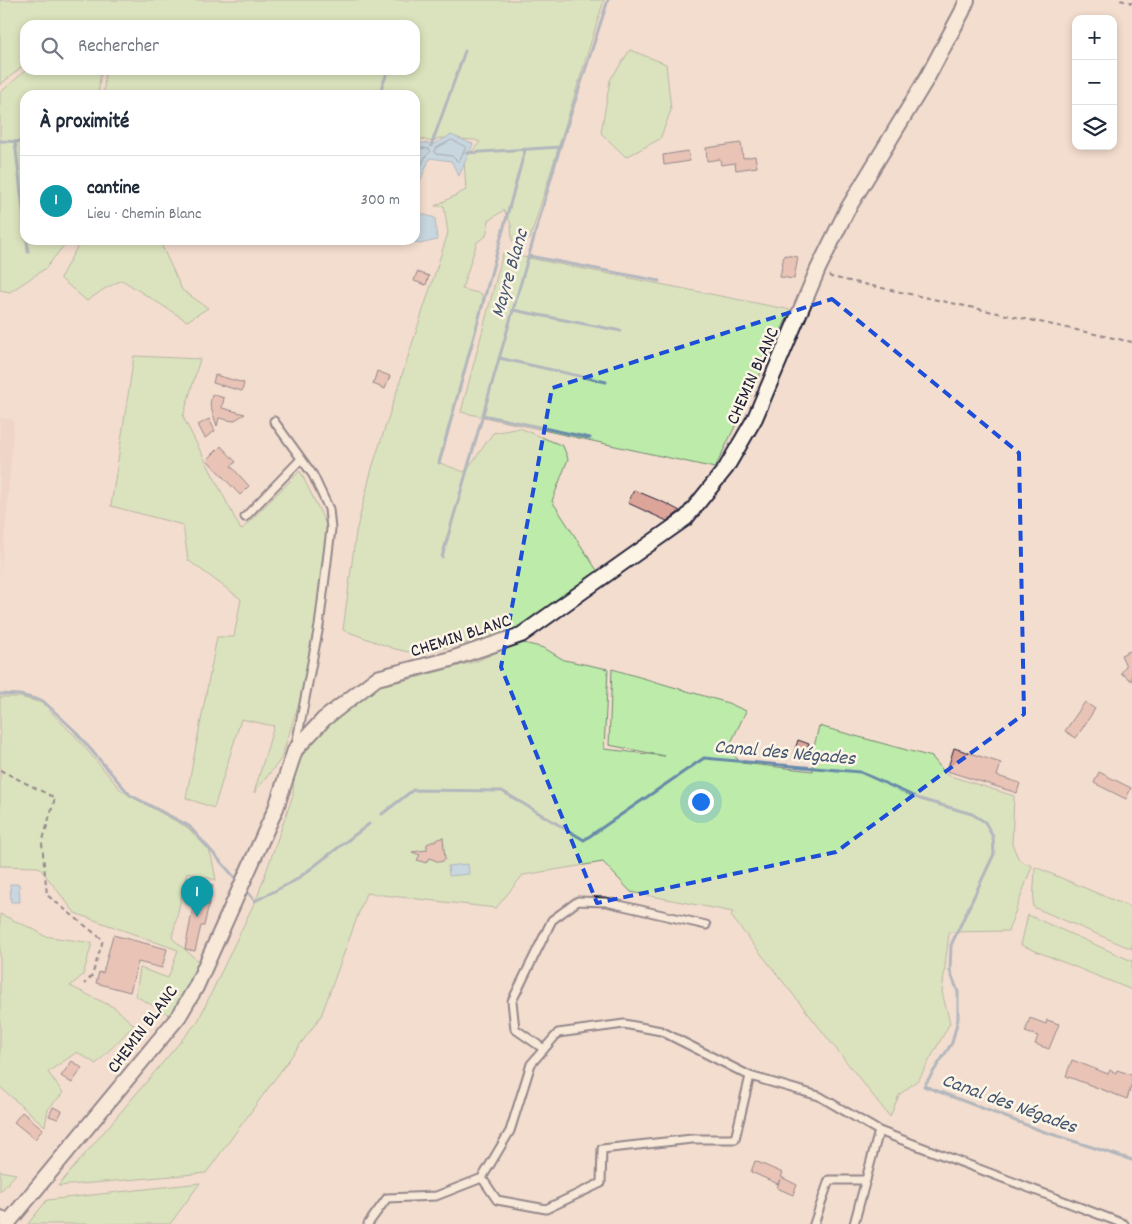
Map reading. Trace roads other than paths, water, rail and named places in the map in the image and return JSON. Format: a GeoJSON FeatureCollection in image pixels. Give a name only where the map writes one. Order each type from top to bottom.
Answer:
{"type":"FeatureCollection","features":[{"type":"Feature","properties":{"kind":"street","name":"CHEMIN BLANC"},"geometry":{"type":"LineString","coordinates":[[6,1219],[179,1016],[196,987],[276,808],[295,750],[324,719],[377,678],[451,659],[521,635],[686,518],[726,468],[756,418],[818,269],[847,210],[927,78],[967,0]]}},
{"type":"Feature","properties":{"kind":"lane"},"geometry":{"type":"LineString","coordinates":[[274,421],[312,475],[329,509],[331,529],[319,626],[295,750]]}},
{"type":"Feature","properties":{"kind":"lane"},"geometry":{"type":"LineString","coordinates":[[245,517],[301,458]]}},
{"type":"Feature","properties":{"kind":"lane"},"geometry":{"type":"LineString","coordinates":[[544,1049],[515,1029],[512,1001],[552,920],[578,901],[606,902],[706,925]]}},
{"type":"Feature","properties":{"kind":"lane"},"geometry":{"type":"LineString","coordinates":[[368,1224],[387,1198],[436,1196],[482,1178],[510,1130],[531,1064],[558,1033],[624,1024],[661,1031],[750,1076],[819,1096],[879,1131],[1124,1224]]}},
{"type":"Feature","properties":{"kind":"lane"},"geometry":{"type":"LineString","coordinates":[[482,1178],[497,1200],[546,1209],[601,1183],[602,1149],[692,1139],[735,1139],[750,1076]]}},
{"type":"Feature","properties":{"kind":"lane"},"geometry":{"type":"LineString","coordinates":[[854,1224],[879,1131]]}},
{"type":"Feature","properties":{"kind":"lane"},"geometry":{"type":"LineString","coordinates":[[814,1224],[829,1180],[866,1180]]}},
{"type":"Feature","properties":{"kind":"water"},"geometry":{"type":"Polygon","coordinates":[[[451,135],[473,144],[459,176],[451,161],[430,158],[420,181],[420,143],[434,144],[451,135]]]}},
{"type":"Feature","properties":{"kind":"water"},"geometry":{"type":"Polygon","coordinates":[[[420,213],[435,218],[437,240],[420,244],[420,213]]]}},
{"type":"Feature","properties":{"kind":"water"},"geometry":{"type":"Polygon","coordinates":[[[468,864],[469,874],[449,876],[448,866],[468,864]]]}},
{"type":"Feature","properties":{"kind":"water"},"geometry":{"type":"Polygon","coordinates":[[[10,884],[19,884],[20,902],[11,902],[10,884]]]}},
{"type":"Feature","properties":{"kind":"waterway","name":"Mayre Blanc"},"geometry":{"type":"LineString","coordinates":[[442,557],[560,147],[608,0]]}},
{"type":"Feature","properties":{"kind":"waterway"},"geometry":{"type":"LineString","coordinates":[[431,146],[465,51]]}},
{"type":"Feature","properties":{"kind":"waterway"},"geometry":{"type":"LineString","coordinates":[[381,90],[386,75]]}},
{"type":"Feature","properties":{"kind":"waterway"},"geometry":{"type":"LineString","coordinates":[[0,141],[20,142]]}},
{"type":"Feature","properties":{"kind":"waterway"},"geometry":{"type":"LineString","coordinates":[[15,142],[20,184]]}},
{"type":"Feature","properties":{"kind":"waterway"},"geometry":{"type":"LineString","coordinates":[[466,153],[560,147]]}},
{"type":"Feature","properties":{"kind":"waterway"},"geometry":{"type":"LineString","coordinates":[[439,463],[525,150]]}},
{"type":"Feature","properties":{"kind":"waterway"},"geometry":{"type":"LineString","coordinates":[[27,245],[28,252]]}},
{"type":"Feature","properties":{"kind":"waterway"},"geometry":{"type":"LineString","coordinates":[[529,256],[659,281]]}},
{"type":"Feature","properties":{"kind":"waterway"},"geometry":{"type":"LineString","coordinates":[[513,310],[621,331]]}},
{"type":"Feature","properties":{"kind":"waterway"},"geometry":{"type":"LineString","coordinates":[[499,358],[606,382]]}},
{"type":"Feature","properties":{"kind":"waterway"},"geometry":{"type":"LineString","coordinates":[[483,415],[590,438]]}},
{"type":"Feature","properties":{"kind":"waterway"},"geometry":{"type":"LineString","coordinates":[[0,694],[20,695],[43,701],[73,729],[130,795],[189,826],[237,880]]}},
{"type":"Feature","properties":{"kind":"waterway","name":"Canal des Négades"},"geometry":{"type":"LineString","coordinates":[[382,814],[413,790],[502,791],[584,840],[704,758],[860,772],[920,799],[972,814],[985,822],[993,837],[994,854],[951,945],[950,971],[958,992],[958,1019],[952,1043],[924,1086],[1042,1131],[1132,1160]]}},
{"type":"Feature","properties":{"kind":"waterway","name":"Canal des Négades"},"geometry":{"type":"LineString","coordinates":[[246,890],[255,901],[296,880],[369,824]]}},
{"type":"Feature","properties":{"kind":"place","name":"cantine"},"geometry":{"type":"Point","coordinates":[197,917]}}]}
